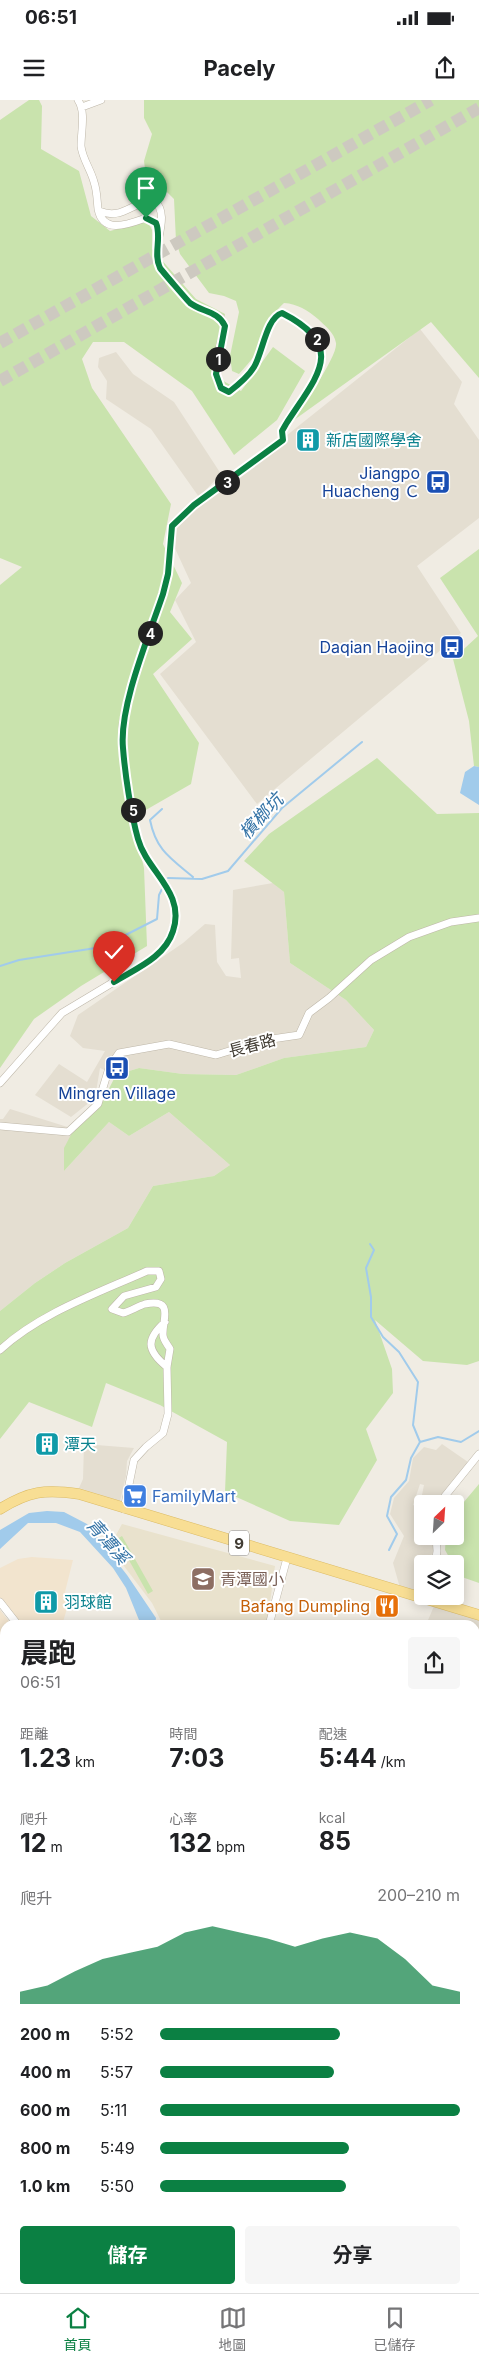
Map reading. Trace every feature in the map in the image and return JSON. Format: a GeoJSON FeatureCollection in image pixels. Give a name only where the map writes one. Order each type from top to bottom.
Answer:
{"type":"FeatureCollection","features":[{"type":"Feature","properties":{"kind":"main road","name":"9"},"geometry":{"type":"LineString","coordinates":[[0,1509],[18,1498],[48,1490],[79,1494],[287,1558],[414,1594]]}},
{"type":"Feature","properties":{"kind":"main road","name":"9"},"geometry":{"type":"LineString","coordinates":[[449,1605],[479,1615]]}},
{"type":"Feature","properties":{"kind":"street"},"geometry":{"type":"LineString","coordinates":[[101,100],[80,103],[82,151],[95,183],[99,211],[104,222],[114,226],[125,225],[146,218],[156,223],[160,231]]}},
{"type":"Feature","properties":{"kind":"street"},"geometry":{"type":"LineString","coordinates":[[0,1083],[62,1014],[157,956],[166,946],[174,930],[176,906],[165,882],[146,857],[138,840],[123,749],[122,723],[163,594],[168,574],[172,526],[194,505],[283,440],[282,431],[318,373],[322,351],[318,341],[302,323],[282,313],[276,315],[270,322],[264,346],[253,368],[238,386],[229,392],[221,388],[216,374],[225,326],[221,318],[188,301],[160,268],[157,254],[162,214],[160,206],[155,201],[149,201],[116,214],[109,215],[99,211]]}},
{"type":"Feature","properties":{"kind":"street","name":"長春路"},"geometry":{"type":"LineString","coordinates":[[0,1126],[68,1132],[98,1104],[109,1068],[119,1053],[169,1044],[216,1055],[265,1040],[299,1035],[309,1013],[329,998],[371,960],[409,937],[451,922],[479,918]]}},
{"type":"Feature","properties":{"kind":"street"},"geometry":{"type":"LineString","coordinates":[[0,1350],[13,1338],[51,1316],[154,1269],[161,1274],[162,1279],[156,1287],[124,1296],[112,1309],[123,1313],[148,1303],[160,1304],[165,1308],[163,1337],[170,1349],[168,1414],[163,1433],[134,1460],[124,1509]]}},
{"type":"Feature","properties":{"kind":"street"},"geometry":{"type":"LineString","coordinates":[[165,1321],[151,1334],[150,1344],[159,1360],[168,1366]]}},
{"type":"Feature","properties":{"kind":"street"},"geometry":{"type":"LineString","coordinates":[[446,1495],[479,1454]]}},
{"type":"Feature","properties":{"kind":"street"},"geometry":{"type":"LineString","coordinates":[[270,1620],[287,1558]]}},
{"type":"Feature","properties":{"kind":"street"},"geometry":{"type":"LineString","coordinates":[[0,1602],[14,1620]]}},
{"type":"Feature","properties":{"kind":"shaded area"},"geometry":{"type":"Polygon","coordinates":[[[420,329],[462,382],[454,404],[479,440],[479,518],[417,566],[461,633],[257,804],[160,674],[196,642],[175,600],[191,583],[167,531],[420,329]]]}},
{"type":"Feature","properties":{"kind":"shaded area"},"geometry":{"type":"Polygon","coordinates":[[[116,352],[133,374],[174,402],[221,474],[199,497],[151,429],[106,399],[107,381],[98,367],[99,358],[116,352]]]}},
{"type":"Feature","properties":{"kind":"shaded area"},"geometry":{"type":"Polygon","coordinates":[[[273,883],[284,892],[290,963],[346,1000],[374,1030],[366,1047],[284,1058],[236,1075],[183,1074],[139,1068],[116,1075],[100,1068],[95,1098],[71,1117],[35,1095],[59,1064],[87,1082],[105,1051],[83,1048],[70,1036],[78,1015],[183,943],[205,924],[215,925],[217,962],[226,976],[241,978],[239,958],[231,959],[233,890],[273,883]]]}},
{"type":"Feature","properties":{"kind":"shaded area"},"geometry":{"type":"Polygon","coordinates":[[[10,1109],[74,1129],[64,1171],[109,1122],[129,1136],[169,1112],[230,1165],[214,1176],[153,1186],[128,1228],[65,1263],[35,1283],[0,1311],[0,1119],[3,1119],[10,1109]]]}},
{"type":"Feature","properties":{"kind":"shaded area"},"geometry":{"type":"Polygon","coordinates":[[[84,1444],[134,1448],[127,1461],[126,1476],[120,1501],[79,1488],[83,1479],[84,1444]]]}},
{"type":"Feature","properties":{"kind":"shaded area"},"geometry":{"type":"Polygon","coordinates":[[[442,1444],[468,1462],[443,1495],[422,1495],[424,1485],[420,1484],[416,1495],[414,1495],[414,1545],[433,1545],[431,1555],[414,1555],[414,1591],[400,1588],[393,1563],[404,1536],[390,1514],[394,1498],[409,1481],[413,1458],[424,1447],[436,1450],[442,1444]]]}},
{"type":"Feature","properties":{"kind":"shaded area","name":"青潭國小"},"geometry":{"type":"Polygon","coordinates":[[[122,1524],[275,1566],[268,1620],[160,1620],[152,1603],[105,1541],[116,1535],[122,1524]]]}},
{"type":"Feature","properties":{"kind":"shaded area"},"geometry":{"type":"Polygon","coordinates":[[[32,1557],[73,1560],[65,1592],[69,1602],[64,1620],[18,1620],[0,1598],[0,1568],[18,1559],[32,1557]]]}},
{"type":"Feature","properties":{"kind":"shaded area"},"geometry":{"type":"Polygon","coordinates":[[[434,1606],[479,1619],[479,1620],[428,1620],[434,1606]]]}},
{"type":"Feature","properties":{"kind":"shaded area"},"geometry":{"type":"Polygon","coordinates":[[[0,1610],[8,1620],[0,1620],[0,1610]]]}},
{"type":"Feature","properties":{"kind":"green space"},"geometry":{"type":"Polygon","coordinates":[[[29,100],[39,100],[42,106],[41,149],[79,171],[91,216],[110,231],[144,222],[149,224],[152,230],[152,249],[196,299],[225,314],[216,359],[220,379],[241,391],[273,347],[305,371],[277,420],[234,455],[192,391],[124,342],[93,342],[82,359],[92,388],[171,504],[163,544],[182,583],[170,612],[192,639],[153,674],[199,743],[191,784],[132,818],[144,868],[147,946],[81,986],[34,1019],[0,1068],[0,585],[22,567],[0,558],[0,120],[29,100]]]}},
{"type":"Feature","properties":{"kind":"green space"},"geometry":{"type":"Polygon","coordinates":[[[144,100],[479,100],[479,378],[431,322],[294,420],[326,369],[336,343],[331,332],[314,316],[298,306],[284,303],[273,317],[263,342],[252,359],[239,374],[232,371],[230,356],[239,312],[236,301],[209,293],[180,254],[176,241],[174,199],[162,187],[147,185],[144,161],[152,134],[144,118],[144,100]]]}},
{"type":"Feature","properties":{"kind":"green space"},"geometry":{"type":"Polygon","coordinates":[[[479,549],[479,767],[474,766],[469,721],[453,659],[478,636],[440,578],[479,549]]]}},
{"type":"Feature","properties":{"kind":"green space"},"geometry":{"type":"Polygon","coordinates":[[[377,758],[437,814],[479,813],[479,1361],[467,1365],[423,1361],[375,1320],[392,1369],[393,1393],[366,1429],[377,1460],[339,1525],[290,1521],[225,1492],[227,1442],[160,1405],[106,1383],[92,1427],[29,1402],[0,1439],[0,1311],[35,1283],[65,1263],[128,1228],[153,1186],[214,1176],[230,1165],[169,1112],[129,1136],[109,1122],[64,1171],[64,1148],[74,1129],[100,1106],[116,1075],[139,1068],[183,1074],[236,1075],[284,1058],[366,1047],[374,1030],[346,1000],[290,963],[284,892],[244,861],[269,834],[377,758]]]}},
{"type":"Feature","properties":{"kind":"green space"},"geometry":{"type":"Polygon","coordinates":[[[479,1484],[479,1583],[464,1578],[464,1555],[448,1555],[445,1550],[445,1545],[464,1545],[464,1502],[479,1484]]]}},
{"type":"Feature","properties":{"kind":"green space"},"geometry":{"type":"Polygon","coordinates":[[[122,1536],[153,1591],[148,1594],[117,1539],[122,1536]]]}},
{"type":"Feature","properties":{"kind":"water"},"geometry":{"type":"Polygon","coordinates":[[[474,766],[479,767],[479,805],[460,793],[465,772],[474,766]]]}},
{"type":"Feature","properties":{"kind":"water"},"geometry":{"type":"Polygon","coordinates":[[[64,1512],[87,1524],[127,1575],[156,1620],[139,1620],[126,1588],[113,1568],[80,1532],[56,1523],[28,1523],[0,1549],[0,1530],[29,1513],[64,1512]]]}},
{"type":"Feature","properties":{"kind":"waterway","name":"檳榔坑"},"geometry":{"type":"LineString","coordinates":[[168,878],[202,879],[228,871],[282,808],[362,742]]}},
{"type":"Feature","properties":{"kind":"waterway"},"geometry":{"type":"LineString","coordinates":[[162,809],[150,820],[156,839],[165,853],[193,877]]}},
{"type":"Feature","properties":{"kind":"waterway","name":"檳榔坑"},"geometry":{"type":"LineString","coordinates":[[0,966],[19,960],[102,947],[157,919],[159,895],[162,889]]}},
{"type":"Feature","properties":{"kind":"waterway"},"geometry":{"type":"LineString","coordinates":[[370,1244],[374,1250],[366,1268],[371,1297],[371,1317],[383,1337],[399,1352],[418,1382],[413,1425],[420,1442]]}},
{"type":"Feature","properties":{"kind":"waterway"},"geometry":{"type":"LineString","coordinates":[[389,1550],[397,1534],[387,1516],[391,1497],[406,1480],[411,1458],[420,1442],[438,1437],[461,1442],[479,1431]]}},
{"type":"Feature","properties":{"kind":"tunnel"},"geometry":{"type":"LineString","coordinates":[[0,343],[431,100]]}},
{"type":"Feature","properties":{"kind":"tunnel"},"geometry":{"type":"LineString","coordinates":[[0,381],[479,108]]}},
{"type":"Feature","properties":{"kind":"place","name":"新店國際學舍"},"geometry":{"type":"Point","coordinates":[308,440]}},
{"type":"Feature","properties":{"kind":"place","name":"Jiangpo Huacheng Ｃ"},"geometry":{"type":"Point","coordinates":[438,482]}},
{"type":"Feature","properties":{"kind":"place","name":"Daqian Haojing"},"geometry":{"type":"Point","coordinates":[452,647]}},
{"type":"Feature","properties":{"kind":"place","name":"Mingren Village"},"geometry":{"type":"Point","coordinates":[117,1068]}},
{"type":"Feature","properties":{"kind":"place","name":"潭天"},"geometry":{"type":"Point","coordinates":[47,1444]}},
{"type":"Feature","properties":{"kind":"place","name":"FamilyMart"},"geometry":{"type":"Point","coordinates":[135,1496]}},
{"type":"Feature","properties":{"kind":"place","name":"青潭國小"},"geometry":{"type":"Point","coordinates":[203,1579]}},
{"type":"Feature","properties":{"kind":"place","name":"羽球館"},"geometry":{"type":"Point","coordinates":[46,1602]}},
{"type":"Feature","properties":{"kind":"place","name":"Bafang Dumpling"},"geometry":{"type":"Point","coordinates":[387,1606]}},
{"type":"Feature","properties":{"kind":"route"},"geometry":{"type":"LineString","coordinates":[[114,982],[157,956],[166,946],[174,930],[176,906],[172,896],[165,882],[146,857],[138,840],[123,749],[122,723],[163,594],[168,574],[172,526],[176,520],[194,505],[283,440],[282,431],[318,373],[322,351],[318,341],[302,323],[282,313],[276,315],[270,322],[264,346],[253,368],[238,386],[229,392],[221,388],[217,383],[216,374],[225,326],[221,318],[184,298],[177,286],[160,268],[157,254],[160,231],[152,219],[146,218]]}},
{"type":"Feature","properties":{"kind":"water label","name":"青潭溪"},"geometry":{"type":"Point","coordinates":[108,1541]}}]}
